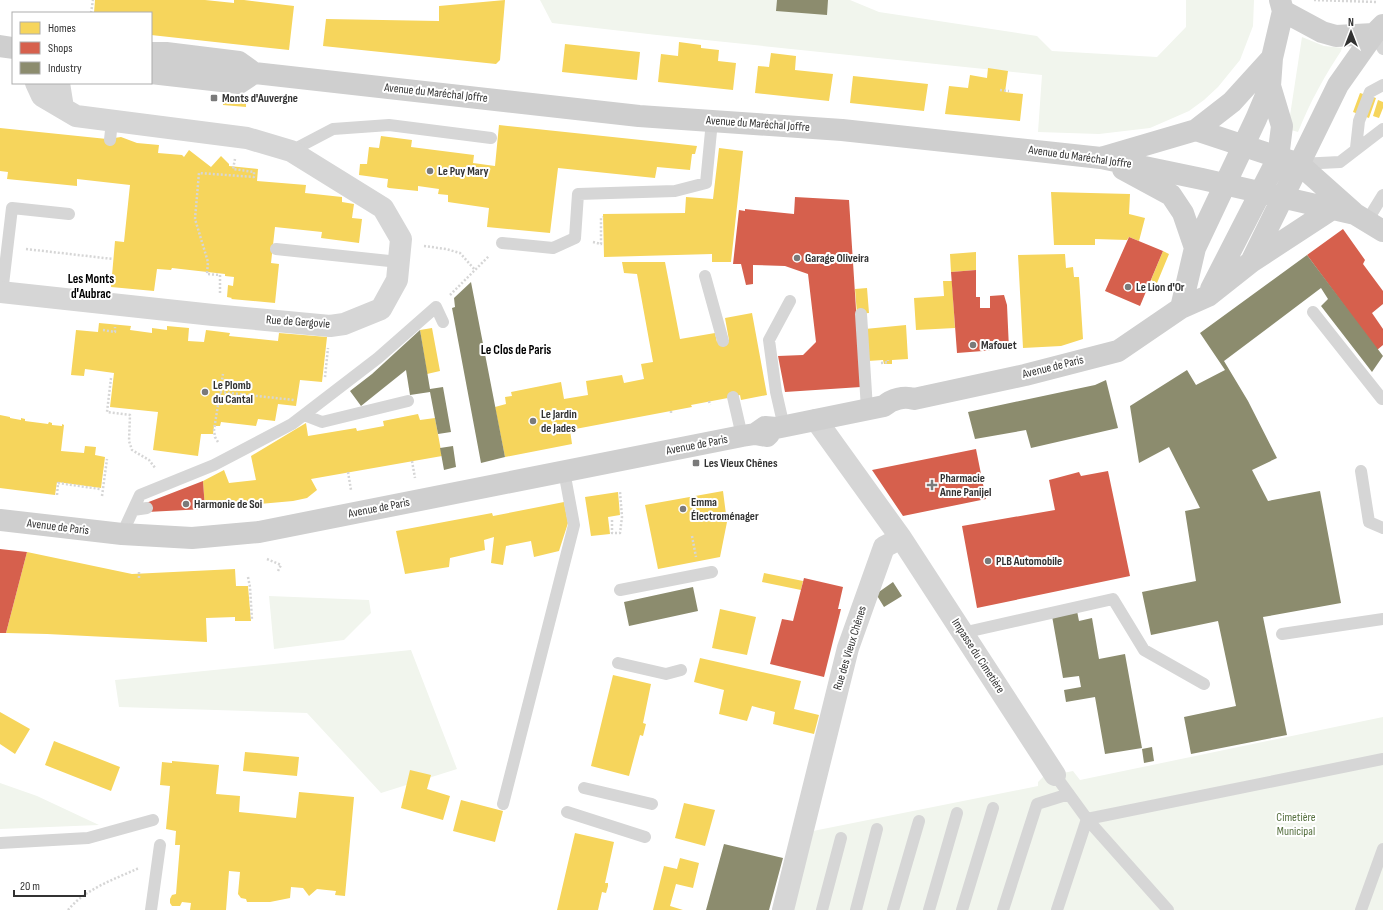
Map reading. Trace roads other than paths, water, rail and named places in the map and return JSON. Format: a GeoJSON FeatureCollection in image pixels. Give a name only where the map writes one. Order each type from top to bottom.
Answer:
{"type":"FeatureCollection","features":[{"type":"Feature","properties":{"kind":"main road"},"geometry":{"type":"LineString","coordinates":[[1181,308],[1196,248],[1244,146],[1270,86],[1272,58],[1281,6],[1322,32],[1336,36],[1380,36]]}},
{"type":"Feature","properties":{"kind":"main road","name":"Avenue de Paris"},"geometry":{"type":"LineString","coordinates":[[0,520],[122,534],[192,538],[259,532],[749,435],[767,436],[780,428],[876,408],[894,411],[912,406],[914,399],[1025,375],[1118,351],[1181,308],[1208,296],[1251,262],[1338,85],[1380,36]]}},
{"type":"Feature","properties":{"kind":"main road"},"geometry":{"type":"LineString","coordinates":[[0,46],[12,48]]}},
{"type":"Feature","properties":{"kind":"main road","name":"Avenue du Maréchal Joffre"},"geometry":{"type":"LineString","coordinates":[[152,53],[166,53],[239,62],[254,73],[639,116],[842,130],[1101,158],[1225,184],[1332,209],[1368,222]]}},
{"type":"Feature","properties":{"kind":"main road"},"geometry":{"type":"LineString","coordinates":[[1101,158],[1196,130],[1232,102],[1272,58]]}},
{"type":"Feature","properties":{"kind":"main road"},"geometry":{"type":"LineString","coordinates":[[152,73],[239,83],[254,73]]}},
{"type":"Feature","properties":{"kind":"main road"},"geometry":{"type":"LineString","coordinates":[[1208,296],[1278,158],[1282,126],[1270,86]]}},
{"type":"Feature","properties":{"kind":"main road"},"geometry":{"type":"LineString","coordinates":[[1196,130],[1299,164],[1368,222]]}},
{"type":"Feature","properties":{"kind":"main road"},"geometry":{"type":"LineString","coordinates":[[1101,158],[1171,195],[1183,213],[1196,248]]}},
{"type":"Feature","properties":{"kind":"main road"},"geometry":{"type":"LineString","coordinates":[[1251,262],[1332,209]]}},
{"type":"Feature","properties":{"kind":"street"},"geometry":{"type":"LineString","coordinates":[[36,84],[42,96],[76,116],[111,130],[247,138],[291,151],[383,208],[401,239],[400,252]]}},
{"type":"Feature","properties":{"kind":"street"},"geometry":{"type":"LineString","coordinates":[[58,84],[63,108]]}},
{"type":"Feature","properties":{"kind":"street","name":"Rue de Gergovie"},"geometry":{"type":"LineString","coordinates":[[1,292],[220,316],[330,326],[344,324],[381,309],[397,280],[400,252]]}},
{"type":"Feature","properties":{"kind":"street"},"geometry":{"type":"LineString","coordinates":[[816,420],[901,538]]}},
{"type":"Feature","properties":{"kind":"street","name":"Impasse du Cimetière"},"geometry":{"type":"LineString","coordinates":[[901,538],[1055,775]]}},
{"type":"Feature","properties":{"kind":"street","name":"Rue des Vieux Chênes"},"geometry":{"type":"LineString","coordinates":[[783,910],[848,648],[884,547],[901,538]]}},
{"type":"Feature","properties":{"kind":"lane"},"geometry":{"type":"LineString","coordinates":[[1356,148],[1359,121],[1370,92],[1383,85]]}},
{"type":"Feature","properties":{"kind":"lane"},"geometry":{"type":"LineString","coordinates":[[502,243],[553,248],[575,238],[578,194],[674,191],[706,183],[712,121]]}},
{"type":"Feature","properties":{"kind":"lane"},"geometry":{"type":"LineString","coordinates":[[291,151],[333,129],[389,126],[490,138]]}},
{"type":"Feature","properties":{"kind":"lane"},"geometry":{"type":"LineString","coordinates":[[1299,164],[1340,162],[1356,148],[1383,129]]}},
{"type":"Feature","properties":{"kind":"lane"},"geometry":{"type":"LineString","coordinates":[[1368,222],[1383,195]]}},
{"type":"Feature","properties":{"kind":"lane"},"geometry":{"type":"LineString","coordinates":[[1,292],[12,208],[69,214]]}},
{"type":"Feature","properties":{"kind":"lane"},"geometry":{"type":"LineString","coordinates":[[276,248],[400,252]]}},
{"type":"Feature","properties":{"kind":"lane"},"geometry":{"type":"LineString","coordinates":[[705,276],[723,341]]}},
{"type":"Feature","properties":{"kind":"lane"},"geometry":{"type":"LineString","coordinates":[[780,428],[769,340],[790,300]]}},
{"type":"Feature","properties":{"kind":"lane"},"geometry":{"type":"LineString","coordinates":[[122,534],[140,495],[278,437],[292,424],[378,358],[436,307],[443,322]]}},
{"type":"Feature","properties":{"kind":"lane"},"geometry":{"type":"LineString","coordinates":[[1313,312],[1382,399],[1383,398]]}},
{"type":"Feature","properties":{"kind":"lane"},"geometry":{"type":"LineString","coordinates":[[861,314],[876,408]]}},
{"type":"Feature","properties":{"kind":"lane"},"geometry":{"type":"LineString","coordinates":[[733,397],[749,435]]}},
{"type":"Feature","properties":{"kind":"lane"},"geometry":{"type":"LineString","coordinates":[[304,415],[322,422],[408,401]]}},
{"type":"Feature","properties":{"kind":"lane"},"geometry":{"type":"LineString","coordinates":[[503,804],[574,525],[564,471]]}},
{"type":"Feature","properties":{"kind":"lane"},"geometry":{"type":"LineString","coordinates":[[1361,471],[1369,522],[1383,528]]}},
{"type":"Feature","properties":{"kind":"lane"},"geometry":{"type":"LineString","coordinates":[[133,510],[147,508]]}},
{"type":"Feature","properties":{"kind":"lane"},"geometry":{"type":"LineString","coordinates":[[620,590],[712,572]]}},
{"type":"Feature","properties":{"kind":"lane"},"geometry":{"type":"LineString","coordinates":[[962,633],[1113,599],[1144,650],[1204,684]]}},
{"type":"Feature","properties":{"kind":"lane"},"geometry":{"type":"LineString","coordinates":[[1282,634],[1383,619]]}},
{"type":"Feature","properties":{"kind":"lane"},"geometry":{"type":"LineString","coordinates":[[618,663],[666,674],[680,670]]}},
{"type":"Feature","properties":{"kind":"lane"},"geometry":{"type":"LineString","coordinates":[[1087,819],[1383,759]]}},
{"type":"Feature","properties":{"kind":"lane"},"geometry":{"type":"LineString","coordinates":[[1055,775],[1087,819],[1168,910]]}},
{"type":"Feature","properties":{"kind":"lane"},"geometry":{"type":"LineString","coordinates":[[584,788],[652,804]]}},
{"type":"Feature","properties":{"kind":"lane"},"geometry":{"type":"LineString","coordinates":[[1003,910],[1037,804],[1069,794]]}},
{"type":"Feature","properties":{"kind":"lane"},"geometry":{"type":"LineString","coordinates":[[962,910],[993,808]]}},
{"type":"Feature","properties":{"kind":"lane"},"geometry":{"type":"LineString","coordinates":[[567,812],[646,837]]}},
{"type":"Feature","properties":{"kind":"lane"},"geometry":{"type":"LineString","coordinates":[[929,910],[956,813]]}},
{"type":"Feature","properties":{"kind":"lane"},"geometry":{"type":"LineString","coordinates":[[1057,910],[1087,819]]}},
{"type":"Feature","properties":{"kind":"lane"},"geometry":{"type":"LineString","coordinates":[[0,843],[88,838],[153,820]]}},
{"type":"Feature","properties":{"kind":"lane"},"geometry":{"type":"LineString","coordinates":[[893,910],[919,821]]}},
{"type":"Feature","properties":{"kind":"lane"},"geometry":{"type":"LineString","coordinates":[[856,910],[877,829]]}},
{"type":"Feature","properties":{"kind":"lane"},"geometry":{"type":"LineString","coordinates":[[822,910],[841,838]]}},
{"type":"Feature","properties":{"kind":"lane"},"geometry":{"type":"LineString","coordinates":[[151,910],[160,845]]}},
{"type":"Feature","properties":{"kind":"lane"},"geometry":{"type":"LineString","coordinates":[[1360,910],[1383,849]]}},
{"type":"Feature","properties":{"kind":"place","name":"Monts d'Auvergne"},"geometry":{"type":"Point","coordinates":[214,98]}},
{"type":"Feature","properties":{"kind":"place","name":"Le Puy Mary"},"geometry":{"type":"Point","coordinates":[430,171]}},
{"type":"Feature","properties":{"kind":"place","name":"Garage Oliveira"},"geometry":{"type":"Point","coordinates":[797,258]}},
{"type":"Feature","properties":{"kind":"place","name":"Le Lion d'Or"},"geometry":{"type":"Point","coordinates":[1128,287]}},
{"type":"Feature","properties":{"kind":"place","name":"Mafouet"},"geometry":{"type":"Point","coordinates":[973,345]}},
{"type":"Feature","properties":{"kind":"place","name":"Le Plomb du Cantal"},"geometry":{"type":"Point","coordinates":[205,392]}},
{"type":"Feature","properties":{"kind":"place","name":"Le Jardin de Jades"},"geometry":{"type":"Point","coordinates":[533,421]}},
{"type":"Feature","properties":{"kind":"place","name":"Les Vieux Chênes"},"geometry":{"type":"Point","coordinates":[696,463]}},
{"type":"Feature","properties":{"kind":"place","name":"Pharmacie Anne Panijel"},"geometry":{"type":"Point","coordinates":[932,485]}},
{"type":"Feature","properties":{"kind":"place","name":"Harmonie de Soi"},"geometry":{"type":"Point","coordinates":[186,504]}},
{"type":"Feature","properties":{"kind":"place","name":"Emma Électroménager"},"geometry":{"type":"Point","coordinates":[683,509]}},
{"type":"Feature","properties":{"kind":"place","name":"PLB Automobile"},"geometry":{"type":"Point","coordinates":[988,561]}},
{"type":"Feature","properties":{"kind":"district","name":"Les Monts d'Aubrac"},"geometry":{"type":"Point","coordinates":[91,286]}},
{"type":"Feature","properties":{"kind":"district","name":"Le Clos de Paris"},"geometry":{"type":"Point","coordinates":[516,350]}},
{"type":"Feature","properties":{"kind":"park label","name":"Cimetière Municipal"},"geometry":{"type":"Point","coordinates":[1296,824]}}]}
